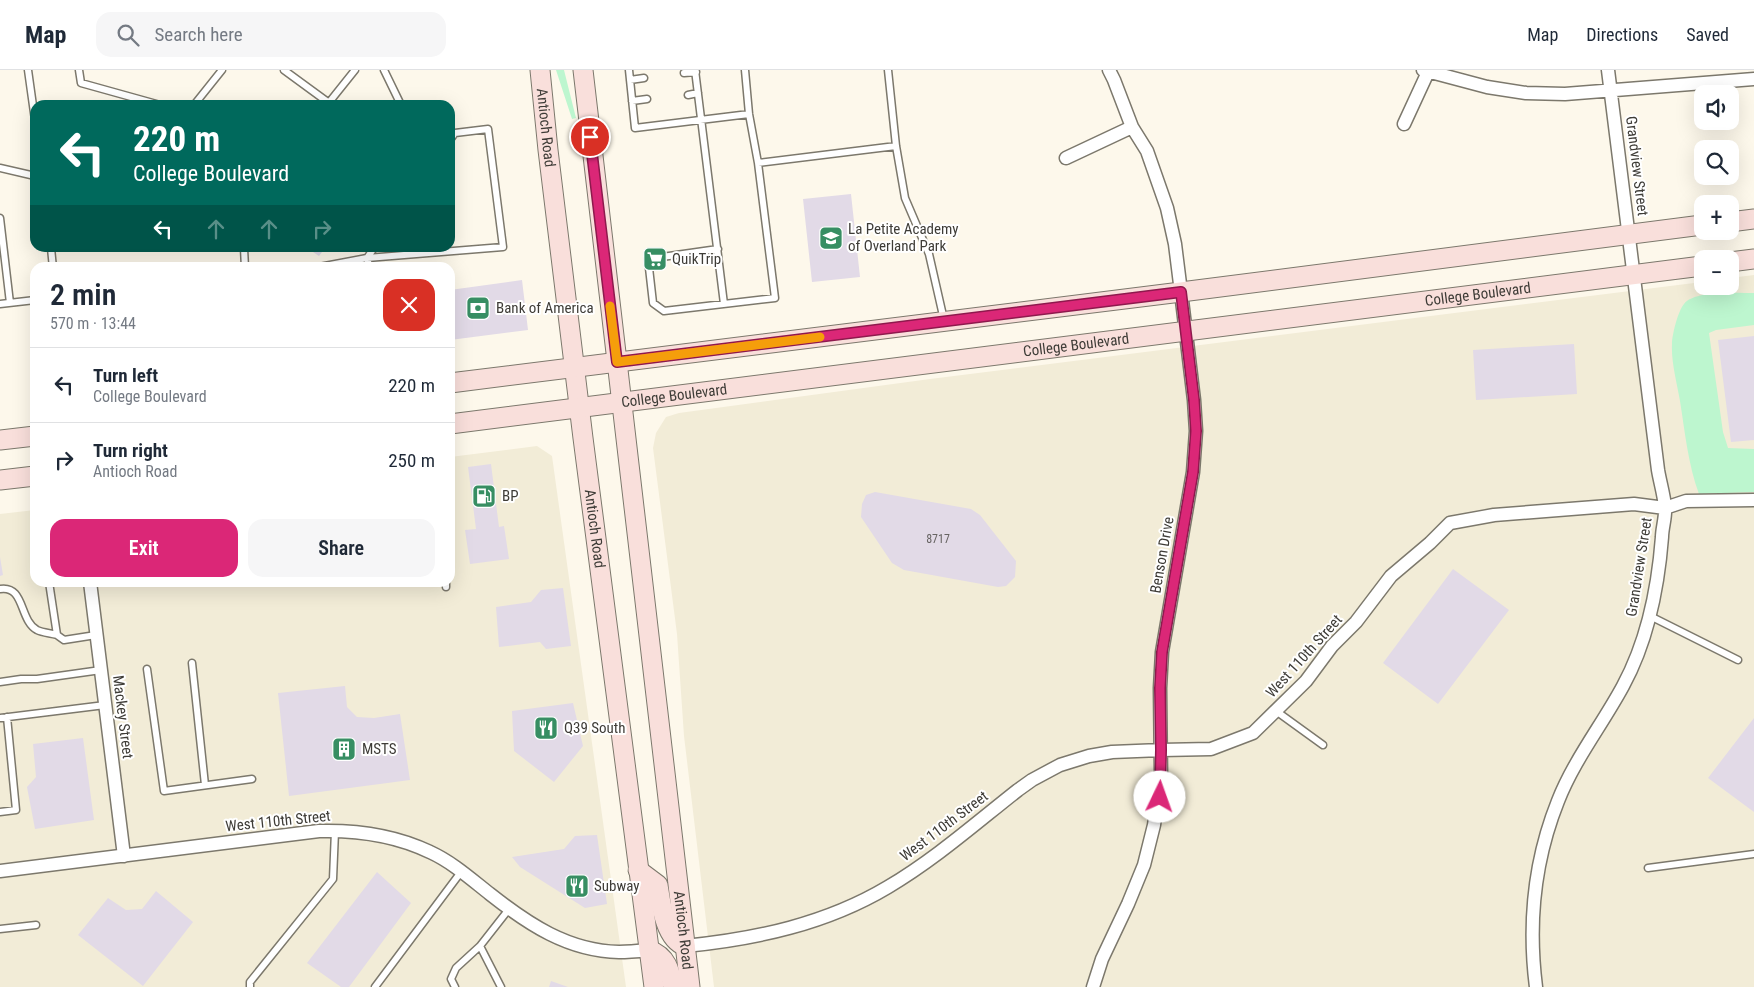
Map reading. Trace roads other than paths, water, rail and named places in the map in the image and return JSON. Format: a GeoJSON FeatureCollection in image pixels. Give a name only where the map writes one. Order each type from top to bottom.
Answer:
{"type":"FeatureCollection","features":[{"type":"Feature","properties":{"kind":"main road","name":"Antioch Road"},"geometry":{"type":"LineString","coordinates":[[540,70],[580,408],[654,987]]}},
{"type":"Feature","properties":{"kind":"main road","name":"Antioch Road"},"geometry":{"type":"LineString","coordinates":[[583,70],[690,987]]}},
{"type":"Feature","properties":{"kind":"main road"},"geometry":{"type":"LineString","coordinates":[[1739,221],[1754,219]]}},
{"type":"Feature","properties":{"kind":"main road"},"geometry":{"type":"LineString","coordinates":[[455,382],[1694,226]]}},
{"type":"Feature","properties":{"kind":"main road"},"geometry":{"type":"LineString","coordinates":[[1739,261],[1754,259]]}},
{"type":"Feature","properties":{"kind":"main road","name":"College Boulevard"},"geometry":{"type":"LineString","coordinates":[[455,423],[1694,267]]}},
{"type":"Feature","properties":{"kind":"main road"},"geometry":{"type":"LineString","coordinates":[[0,440],[30,437]]}},
{"type":"Feature","properties":{"kind":"main road"},"geometry":{"type":"LineString","coordinates":[[0,480],[30,477]]}},
{"type":"Feature","properties":{"kind":"main road"},"geometry":{"type":"LineString","coordinates":[[638,870],[658,885],[665,921],[675,938],[681,945],[685,946]]}},
{"type":"Feature","properties":{"kind":"main road"},"geometry":{"type":"LineString","coordinates":[[650,950],[666,962],[673,987]]}},
{"type":"Feature","properties":{"kind":"street","name":"Benson Drive"},"geometry":{"type":"LineString","coordinates":[[1093,987],[1102,959],[1144,865],[1160,797],[1160,688],[1162,652],[1194,464],[1196,431],[1175,244],[1167,208],[1147,150],[1132,127],[1109,70]]}},
{"type":"Feature","properties":{"kind":"street","name":"Grandview Street"},"geometry":{"type":"LineString","coordinates":[[1536,987],[1533,962],[1533,910],[1538,869],[1547,831],[1558,799],[1580,754],[1624,685],[1640,648],[1653,603],[1661,556],[1665,508],[1658,470],[1608,70]]}},
{"type":"Feature","properties":{"kind":"street"},"geometry":{"type":"LineString","coordinates":[[1404,124],[1425,71],[1488,87],[1526,93],[1565,94],[1754,79]]}},
{"type":"Feature","properties":{"kind":"street"},"geometry":{"type":"LineString","coordinates":[[1066,158],[1132,127]]}},
{"type":"Feature","properties":{"kind":"street","name":"West 110th Street"},"geometry":{"type":"LineString","coordinates":[[685,946],[750,938],[803,925],[841,910],[895,883],[927,862],[1025,785],[1060,764],[1112,752],[1211,749],[1253,733],[1306,681],[1332,646],[1356,622],[1391,576],[1450,523],[1494,515],[1634,504],[1665,508],[1686,501],[1754,500]]}},
{"type":"Feature","properties":{"kind":"street","name":"Mackey Street"},"geometry":{"type":"LineString","coordinates":[[91,587],[124,856]]}},
{"type":"Feature","properties":{"kind":"street","name":"West 110th Street"},"geometry":{"type":"LineString","coordinates":[[0,871],[319,831],[374,834],[400,840],[432,853],[550,936],[579,946],[619,952],[650,950]]}},
{"type":"Feature","properties":{"kind":"lane"},"geometry":{"type":"LineString","coordinates":[[28,70],[32,100]]}},
{"type":"Feature","properties":{"kind":"lane"},"geometry":{"type":"LineString","coordinates":[[79,70],[81,83],[142,100]]}},
{"type":"Feature","properties":{"kind":"lane"},"geometry":{"type":"LineString","coordinates":[[198,100],[222,70]]}},
{"type":"Feature","properties":{"kind":"lane"},"geometry":{"type":"LineString","coordinates":[[284,70],[323,100]]}},
{"type":"Feature","properties":{"kind":"lane"},"geometry":{"type":"LineString","coordinates":[[331,100],[355,70]]}},
{"type":"Feature","properties":{"kind":"lane"},"geometry":{"type":"LineString","coordinates":[[384,70],[399,100]]}},
{"type":"Feature","properties":{"kind":"lane"},"geometry":{"type":"LineString","coordinates":[[629,70],[635,128],[749,114]]}},
{"type":"Feature","properties":{"kind":"lane"},"geometry":{"type":"LineString","coordinates":[[718,249],[648,259],[654,303],[664,311],[775,298],[758,163],[749,114],[745,70]]}},
{"type":"Feature","properties":{"kind":"lane"},"geometry":{"type":"LineString","coordinates":[[888,70],[896,146],[905,198],[929,254],[944,321]]}},
{"type":"Feature","properties":{"kind":"lane"},"geometry":{"type":"LineString","coordinates":[[684,73],[695,71],[724,304]]}},
{"type":"Feature","properties":{"kind":"lane"},"geometry":{"type":"LineString","coordinates":[[630,80],[644,78]]}},
{"type":"Feature","properties":{"kind":"lane"},"geometry":{"type":"LineString","coordinates":[[688,95],[698,94]]}},
{"type":"Feature","properties":{"kind":"lane"},"geometry":{"type":"LineString","coordinates":[[632,101],[647,100]]}},
{"type":"Feature","properties":{"kind":"lane"},"geometry":{"type":"LineString","coordinates":[[455,133],[488,129],[503,247],[455,251]]}},
{"type":"Feature","properties":{"kind":"lane"},"geometry":{"type":"LineString","coordinates":[[758,163],[896,146]]}},
{"type":"Feature","properties":{"kind":"lane"},"geometry":{"type":"LineString","coordinates":[[0,168],[30,175]]}},
{"type":"Feature","properties":{"kind":"lane"},"geometry":{"type":"LineString","coordinates":[[0,218],[10,303]]}},
{"type":"Feature","properties":{"kind":"lane"},"geometry":{"type":"LineString","coordinates":[[369,262],[368,258],[372,252]]}},
{"type":"Feature","properties":{"kind":"lane"},"geometry":{"type":"LineString","coordinates":[[346,262],[368,258],[442,252]]}},
{"type":"Feature","properties":{"kind":"lane"},"geometry":{"type":"LineString","coordinates":[[0,304],[30,301]]}},
{"type":"Feature","properties":{"kind":"lane"},"geometry":{"type":"LineString","coordinates":[[50,587],[57,634]]}},
{"type":"Feature","properties":{"kind":"lane"},"geometry":{"type":"LineString","coordinates":[[0,588],[6,588],[17,594],[26,616],[36,630],[57,634],[64,640],[96,635]]}},
{"type":"Feature","properties":{"kind":"lane"},"geometry":{"type":"LineString","coordinates":[[1650,616],[1738,660]]}},
{"type":"Feature","properties":{"kind":"lane"},"geometry":{"type":"LineString","coordinates":[[192,663],[205,786]]}},
{"type":"Feature","properties":{"kind":"lane"},"geometry":{"type":"LineString","coordinates":[[148,669],[164,791],[252,779]]}},
{"type":"Feature","properties":{"kind":"lane"},"geometry":{"type":"LineString","coordinates":[[0,682],[101,670]]}},
{"type":"Feature","properties":{"kind":"lane"},"geometry":{"type":"LineString","coordinates":[[0,812],[16,810],[4,717],[105,705]]}},
{"type":"Feature","properties":{"kind":"lane"},"geometry":{"type":"LineString","coordinates":[[1276,711],[1323,745]]}},
{"type":"Feature","properties":{"kind":"lane"},"geometry":{"type":"LineString","coordinates":[[250,987],[250,982],[334,879],[335,831]]}},
{"type":"Feature","properties":{"kind":"lane"},"geometry":{"type":"LineString","coordinates":[[1648,868],[1754,854]]}},
{"type":"Feature","properties":{"kind":"lane"},"geometry":{"type":"LineString","coordinates":[[375,987],[461,872]]}},
{"type":"Feature","properties":{"kind":"lane"},"geometry":{"type":"LineString","coordinates":[[455,987],[451,979],[456,968],[480,946],[509,908]]}},
{"type":"Feature","properties":{"kind":"lane"},"geometry":{"type":"LineString","coordinates":[[0,929],[36,925]]}},
{"type":"Feature","properties":{"kind":"lane"},"geometry":{"type":"LineString","coordinates":[[480,946],[501,987]]}},
{"type":"Feature","properties":{"kind":"place","name":"La Petite Academy of Overland Park"},"geometry":{"type":"Point","coordinates":[831,238]}},
{"type":"Feature","properties":{"kind":"place","name":"QuikTrip"},"geometry":{"type":"Point","coordinates":[655,259]}},
{"type":"Feature","properties":{"kind":"place","name":"Bank of America"},"geometry":{"type":"Point","coordinates":[478,308]}},
{"type":"Feature","properties":{"kind":"place","name":"BP"},"geometry":{"type":"Point","coordinates":[484,496]}},
{"type":"Feature","properties":{"kind":"place","name":"Q39 South"},"geometry":{"type":"Point","coordinates":[546,728]}},
{"type":"Feature","properties":{"kind":"place","name":"MSTS"},"geometry":{"type":"Point","coordinates":[344,749]}},
{"type":"Feature","properties":{"kind":"place","name":"Subway"},"geometry":{"type":"Point","coordinates":[577,886]}}]}
